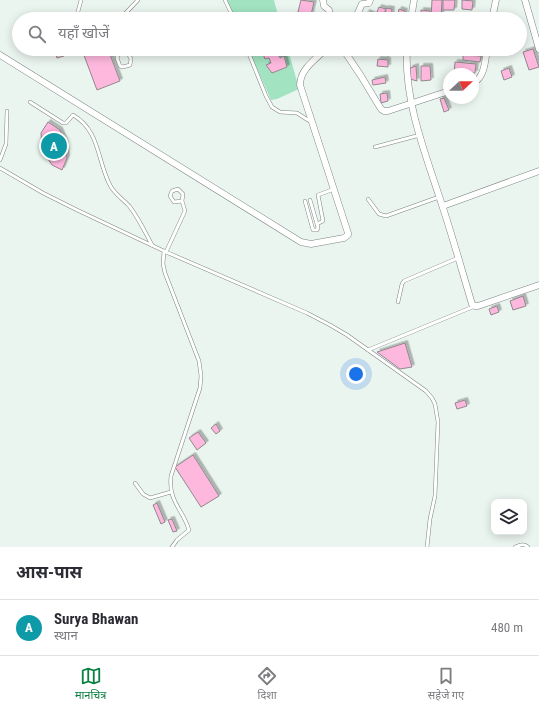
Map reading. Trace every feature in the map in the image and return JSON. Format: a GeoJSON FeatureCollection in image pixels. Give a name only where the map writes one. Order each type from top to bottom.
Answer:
{"type":"FeatureCollection","features":[{"type":"Feature","properties":{"kind":"street"},"geometry":{"type":"LineString","coordinates":[[323,0],[324,6],[329,12]]}},
{"type":"Feature","properties":{"kind":"street"},"geometry":{"type":"LineString","coordinates":[[358,12],[362,4],[369,3],[370,0]]}},
{"type":"Feature","properties":{"kind":"street"},"geometry":{"type":"LineString","coordinates":[[412,12],[414,0]]}},
{"type":"Feature","properties":{"kind":"street"},"geometry":{"type":"LineString","coordinates":[[493,12],[496,0]]}},
{"type":"Feature","properties":{"kind":"street"},"geometry":{"type":"LineString","coordinates":[[525,0],[539,48]]}},
{"type":"Feature","properties":{"kind":"street"},"geometry":{"type":"LineString","coordinates":[[0,55],[301,242],[311,244],[348,236],[348,231],[300,85],[300,77],[303,72],[319,56]]}},
{"type":"Feature","properties":{"kind":"street"},"geometry":{"type":"LineString","coordinates":[[348,56],[381,109],[384,111],[412,104],[443,93]]}},
{"type":"Feature","properties":{"kind":"street"},"geometry":{"type":"LineString","coordinates":[[407,56],[407,76],[420,135],[472,304],[478,306],[539,285]]}},
{"type":"Feature","properties":{"kind":"street"},"geometry":{"type":"LineString","coordinates":[[479,79],[483,70],[486,56]]}},
{"type":"Feature","properties":{"kind":"street"},"geometry":{"type":"LineString","coordinates":[[443,206],[539,171]]}},
{"type":"Feature","properties":{"kind":"lane"},"geometry":{"type":"LineString","coordinates":[[78,12],[81,0]]}},
{"type":"Feature","properties":{"kind":"lane"},"geometry":{"type":"LineString","coordinates":[[127,12],[138,0]]}},
{"type":"Feature","properties":{"kind":"lane"},"geometry":{"type":"LineString","coordinates":[[225,0],[231,12]]}},
{"type":"Feature","properties":{"kind":"lane"},"geometry":{"type":"LineString","coordinates":[[117,56],[120,66],[123,67],[130,65],[131,59],[130,56]]}},
{"type":"Feature","properties":{"kind":"lane"},"geometry":{"type":"LineString","coordinates":[[250,56],[272,107],[280,112],[297,113],[313,123]]}},
{"type":"Feature","properties":{"kind":"lane"},"geometry":{"type":"LineString","coordinates":[[30,102],[63,123],[66,123],[73,115],[86,125],[94,139],[101,158],[103,170],[112,187],[133,211],[153,245]]}},
{"type":"Feature","properties":{"kind":"lane"},"geometry":{"type":"LineString","coordinates":[[0,160],[6,144],[7,112]]}},
{"type":"Feature","properties":{"kind":"lane"},"geometry":{"type":"LineString","coordinates":[[375,147],[420,135]]}},
{"type":"Feature","properties":{"kind":"lane"},"geometry":{"type":"LineString","coordinates":[[0,168],[43,193],[165,251],[307,313],[347,335],[426,391],[435,404],[438,422],[434,502],[430,519],[427,547]]}},
{"type":"Feature","properties":{"kind":"lane"},"geometry":{"type":"LineString","coordinates":[[172,547],[177,540],[189,530],[171,492],[171,476],[200,388],[202,376],[199,361],[165,273],[163,264],[165,251],[184,214],[185,209],[182,201],[184,196],[182,192],[178,189],[172,191],[170,196],[171,199],[176,203],[182,201]]}},
{"type":"Feature","properties":{"kind":"lane"},"geometry":{"type":"LineString","coordinates":[[317,224],[323,221],[318,195],[334,189]]}},
{"type":"Feature","properties":{"kind":"lane"},"geometry":{"type":"LineString","coordinates":[[368,199],[379,214],[386,216],[439,197]]}},
{"type":"Feature","properties":{"kind":"lane"},"geometry":{"type":"LineString","coordinates":[[305,201],[314,231],[318,229],[310,200]]}},
{"type":"Feature","properties":{"kind":"lane"},"geometry":{"type":"LineString","coordinates":[[398,302],[404,281],[458,258]]}},
{"type":"Feature","properties":{"kind":"lane"},"geometry":{"type":"LineString","coordinates":[[368,350],[475,306]]}},
{"type":"Feature","properties":{"kind":"lane"},"geometry":{"type":"LineString","coordinates":[[135,482],[143,494],[150,498],[171,492]]}},
{"type":"Feature","properties":{"kind":"lane"},"geometry":{"type":"LineString","coordinates":[[515,547],[521,545],[528,547]]}},
{"type":"Feature","properties":{"kind":"green space"},"geometry":{"type":"Polygon","coordinates":[[[225,0],[274,0],[277,12],[229,12],[225,0]]]}},
{"type":"Feature","properties":{"kind":"green space"},"geometry":{"type":"Polygon","coordinates":[[[251,56],[290,56],[299,89],[277,99],[271,100],[251,56]]]}},
{"type":"Feature","properties":{"kind":"building"},"geometry":{"type":"Polygon","coordinates":[[[301,0],[314,2],[312,12],[298,12],[301,0]]]}},
{"type":"Feature","properties":{"kind":"building"},"geometry":{"type":"Polygon","coordinates":[[[432,0],[442,0],[441,12],[431,12],[432,0]]]}},
{"type":"Feature","properties":{"kind":"building"},"geometry":{"type":"Polygon","coordinates":[[[443,0],[455,0],[454,10],[443,10],[443,0]]]}},
{"type":"Feature","properties":{"kind":"building"},"geometry":{"type":"Polygon","coordinates":[[[462,0],[473,1],[472,10],[462,9],[462,0]]]}},
{"type":"Feature","properties":{"kind":"building"},"geometry":{"type":"Polygon","coordinates":[[[379,7],[386,9],[385,12],[377,12],[379,7]]]}},
{"type":"Feature","properties":{"kind":"building"},"geometry":{"type":"Polygon","coordinates":[[[386,8],[392,9],[392,12],[386,12],[386,8]]]}},
{"type":"Feature","properties":{"kind":"building"},"geometry":{"type":"Polygon","coordinates":[[[399,9],[405,11],[405,12],[398,12],[399,9]]]}},
{"type":"Feature","properties":{"kind":"building"},"geometry":{"type":"Polygon","coordinates":[[[421,10],[430,11],[430,12],[421,12],[421,10]]]}},
{"type":"Feature","properties":{"kind":"building"},"geometry":{"type":"Polygon","coordinates":[[[533,49],[539,67],[529,70],[524,56],[527,56],[527,51],[533,49]]]}},
{"type":"Feature","properties":{"kind":"building"},"geometry":{"type":"Polygon","coordinates":[[[84,56],[111,56],[120,81],[97,90],[84,56]]]}},
{"type":"Feature","properties":{"kind":"building"},"geometry":{"type":"Polygon","coordinates":[[[264,56],[279,56],[280,58],[284,56],[287,67],[272,73],[266,65],[271,63],[269,58],[265,59],[264,56]]]}},
{"type":"Feature","properties":{"kind":"building"},"geometry":{"type":"Polygon","coordinates":[[[463,56],[481,56],[480,62],[463,60],[463,56]]]}},
{"type":"Feature","properties":{"kind":"building"},"geometry":{"type":"Polygon","coordinates":[[[378,59],[388,60],[388,67],[377,66],[378,59]]]}},
{"type":"Feature","properties":{"kind":"building"},"geometry":{"type":"Polygon","coordinates":[[[455,62],[476,64],[476,68],[454,68],[455,62]]]}},
{"type":"Feature","properties":{"kind":"building"},"geometry":{"type":"Polygon","coordinates":[[[416,66],[417,81],[410,79],[410,68],[416,66]]]}},
{"type":"Feature","properties":{"kind":"building"},"geometry":{"type":"Polygon","coordinates":[[[421,66],[430,66],[431,80],[421,81],[421,66]]]}},
{"type":"Feature","properties":{"kind":"building"},"geometry":{"type":"Polygon","coordinates":[[[509,68],[512,77],[504,80],[501,71],[509,68]]]}},
{"type":"Feature","properties":{"kind":"building"},"geometry":{"type":"Polygon","coordinates":[[[385,77],[386,83],[373,85],[372,80],[385,77]]]}},
{"type":"Feature","properties":{"kind":"building"},"geometry":{"type":"Polygon","coordinates":[[[387,93],[388,101],[381,103],[380,94],[387,93]]]}},
{"type":"Feature","properties":{"kind":"building"},"geometry":{"type":"Polygon","coordinates":[[[443,98],[443,104],[446,104],[449,110],[444,112],[440,99],[443,98]]]}},
{"type":"Feature","properties":{"kind":"building"},"geometry":{"type":"Polygon","coordinates":[[[48,122],[60,130],[65,142],[67,158],[62,170],[52,165],[42,150],[41,133],[48,122]]]}},
{"type":"Feature","properties":{"kind":"building"},"geometry":{"type":"Polygon","coordinates":[[[523,296],[526,306],[513,310],[510,301],[523,296]]]}},
{"type":"Feature","properties":{"kind":"building"},"geometry":{"type":"Polygon","coordinates":[[[497,306],[499,312],[491,315],[489,309],[497,306]]]}},
{"type":"Feature","properties":{"kind":"building"},"geometry":{"type":"Polygon","coordinates":[[[405,343],[412,367],[400,369],[377,352],[405,343]]]}},
{"type":"Feature","properties":{"kind":"building"},"geometry":{"type":"Polygon","coordinates":[[[465,400],[467,406],[457,409],[455,403],[465,400]]]}},
{"type":"Feature","properties":{"kind":"building"},"geometry":{"type":"Polygon","coordinates":[[[216,424],[220,431],[216,434],[211,428],[216,424]]]}},
{"type":"Feature","properties":{"kind":"building"},"geometry":{"type":"Polygon","coordinates":[[[198,432],[206,443],[197,450],[189,438],[198,432]]]}},
{"type":"Feature","properties":{"kind":"building"},"geometry":{"type":"Polygon","coordinates":[[[193,455],[219,496],[201,507],[175,467],[193,455]]]}},
{"type":"Feature","properties":{"kind":"building"},"geometry":{"type":"Polygon","coordinates":[[[157,503],[165,522],[161,524],[153,505],[157,503]]]}},
{"type":"Feature","properties":{"kind":"building"},"geometry":{"type":"Polygon","coordinates":[[[172,519],[177,531],[173,532],[168,520],[172,519]]]}},
{"type":"Feature","properties":{"kind":"place","name":"Surya Bhawan"},"geometry":{"type":"Point","coordinates":[54,146]}}]}
